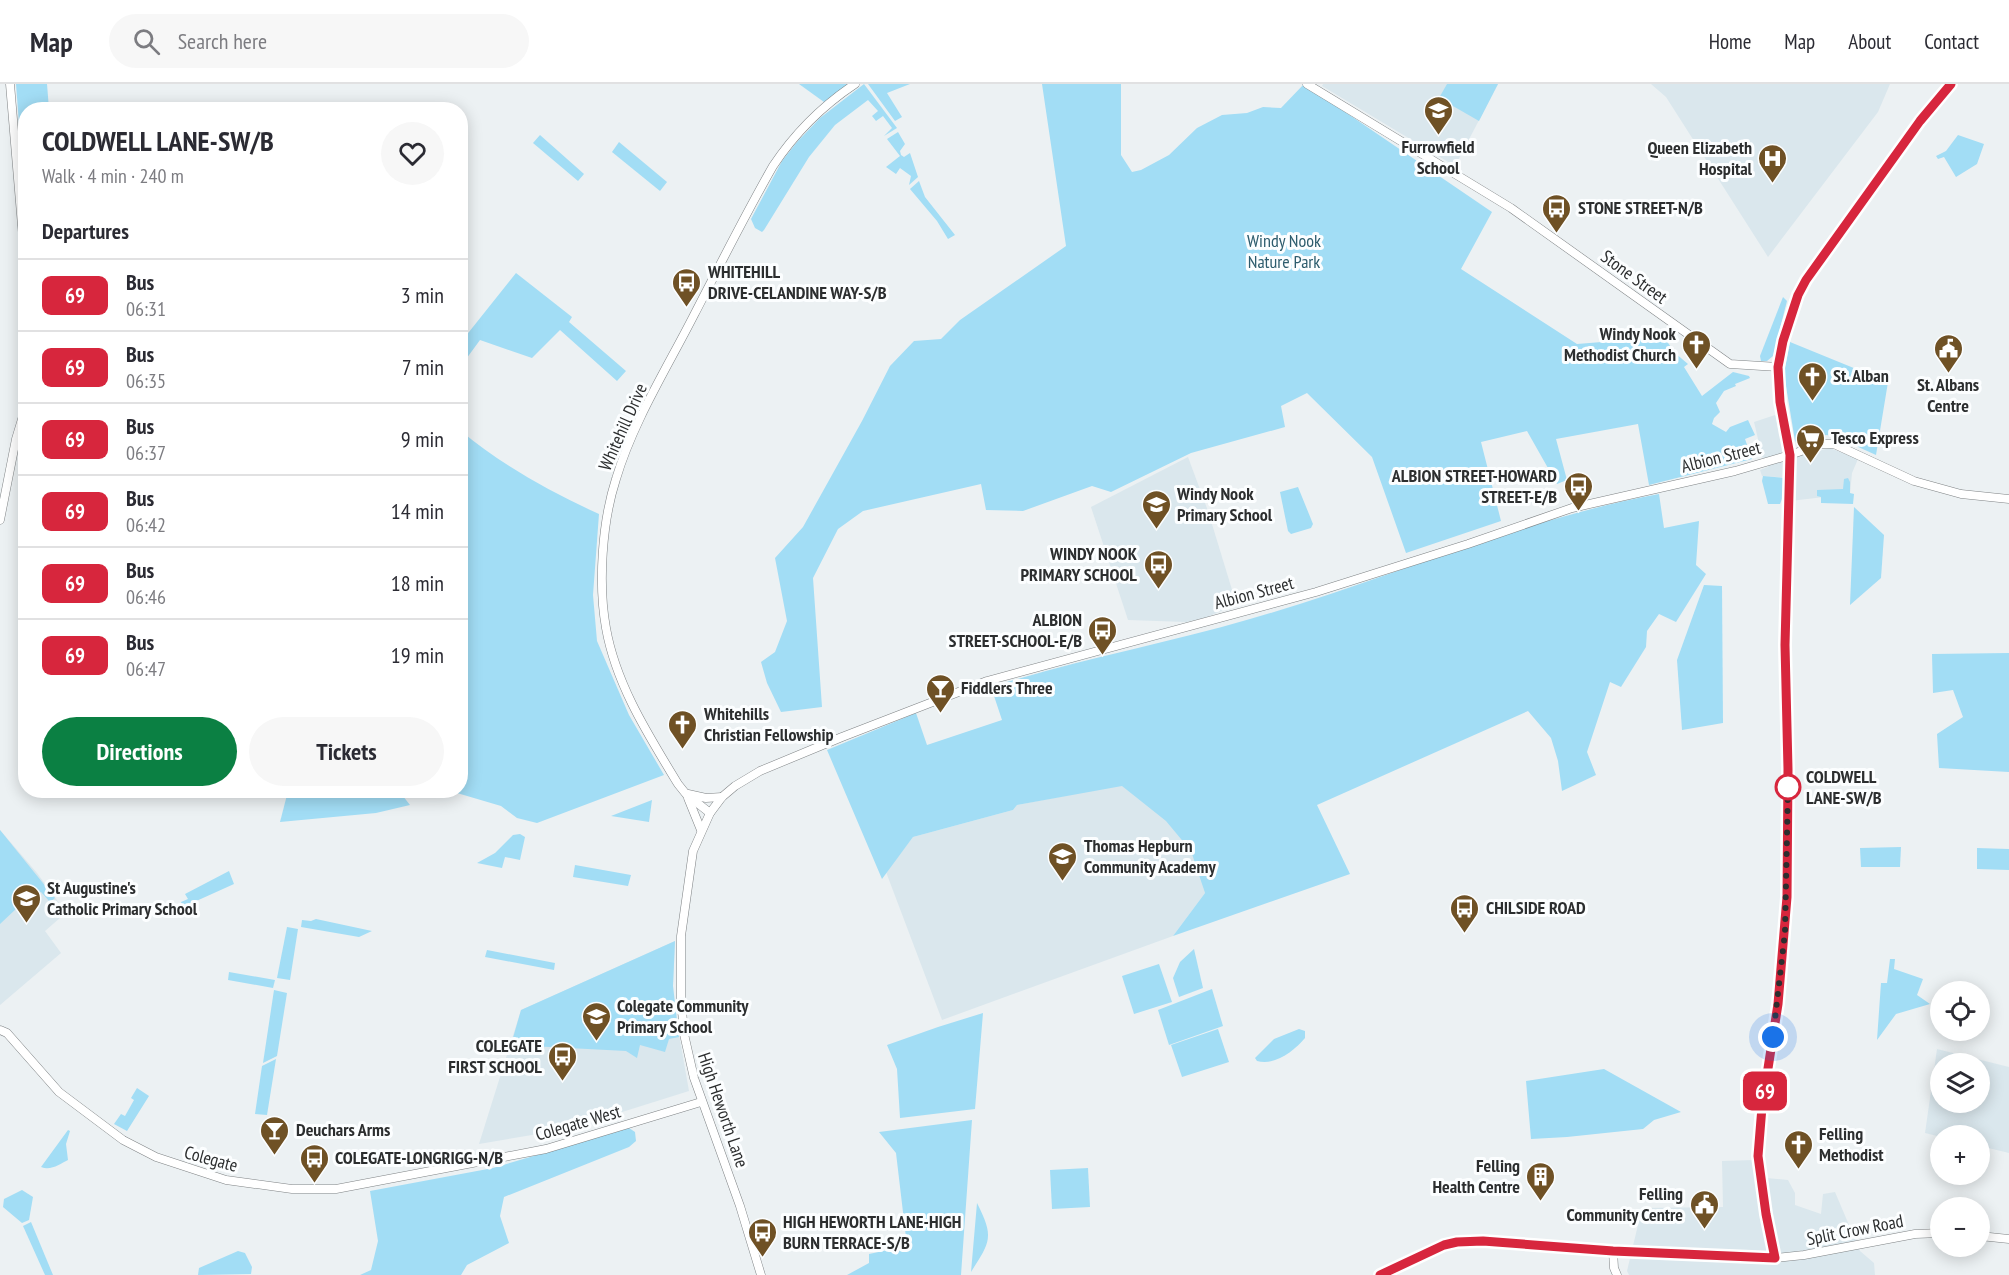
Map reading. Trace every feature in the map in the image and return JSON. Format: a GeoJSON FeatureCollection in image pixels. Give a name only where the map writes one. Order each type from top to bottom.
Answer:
{"type":"FeatureCollection","features":[{"type":"Feature","properties":{"kind":"street"},"geometry":{"type":"LineString","coordinates":[[10,84],[18,178]]}},
{"type":"Feature","properties":{"kind":"street","name":"Whitehill Drive"},"geometry":{"type":"LineString","coordinates":[[710,813],[686,794],[678,784],[640,719],[609,645],[604,616],[602,570],[610,499],[616,477],[642,417],[773,166],[800,130],[820,110],[855,84]]}},
{"type":"Feature","properties":{"kind":"street","name":"Stone Street"},"geometry":{"type":"LineString","coordinates":[[1307,84],[1512,207],[1730,364],[1778,367]]}},
{"type":"Feature","properties":{"kind":"street"},"geometry":{"type":"LineString","coordinates":[[1775,1258],[1758,1156],[1762,1107],[1778,1004],[1787,897],[1788,769],[1785,645],[1790,455],[1780,402],[1778,367],[1783,341],[1798,295],[1806,280],[1920,121],[1952,84]]}},
{"type":"Feature","properties":{"kind":"street"},"geometry":{"type":"LineString","coordinates":[[0,520],[18,432]]}},
{"type":"Feature","properties":{"kind":"street","name":"Albion Street"},"geometry":{"type":"LineString","coordinates":[[735,786],[760,771],[834,740],[987,681],[1316,592],[1572,508],[1735,471],[1821,444],[1834,444],[1914,481],[1961,494],[2009,499]]}},
{"type":"Feature","properties":{"kind":"street","name":"High Heworth Lane"},"geometry":{"type":"LineString","coordinates":[[735,786],[722,797],[710,813],[693,851],[681,936],[680,977],[684,1034],[694,1078],[740,1206],[761,1275]]}},
{"type":"Feature","properties":{"kind":"street"},"geometry":{"type":"LineString","coordinates":[[686,794],[706,798],[722,797]]}},
{"type":"Feature","properties":{"kind":"street"},"geometry":{"type":"LineString","coordinates":[[686,794],[701,830]]}},
{"type":"Feature","properties":{"kind":"street","name":"Colegate"},"geometry":{"type":"LineString","coordinates":[[0,1030],[7,1033],[59,1092],[123,1140],[156,1157],[226,1180],[292,1189],[336,1189],[461,1164]]}},
{"type":"Feature","properties":{"kind":"street","name":"Colegate West"},"geometry":{"type":"LineString","coordinates":[[461,1164],[546,1149],[701,1102]]}},
{"type":"Feature","properties":{"kind":"street","name":"Split Crow Road"},"geometry":{"type":"LineString","coordinates":[[1380,1275],[1444,1245],[1457,1242],[1483,1241],[1613,1251],[1775,1258],[1930,1233]]}},
{"type":"Feature","properties":{"kind":"street"},"geometry":{"type":"LineString","coordinates":[[1990,1237],[2009,1239]]}},
{"type":"Feature","properties":{"kind":"street"},"geometry":{"type":"LineString","coordinates":[[1613,1251],[1614,1268],[1617,1275]]}},
{"type":"Feature","properties":{"kind":"shaded area","name":"Furrowfield School"},"geometry":{"type":"Polygon","coordinates":[[[1323,84],[1498,84],[1455,166],[1322,86],[1323,84]]]}},
{"type":"Feature","properties":{"kind":"shaded area","name":"Queen Elizabeth Hospital"},"geometry":{"type":"Polygon","coordinates":[[[1651,84],[1890,84],[1878,112],[1768,257],[1666,97],[1651,84]]]}},
{"type":"Feature","properties":{"kind":"shaded area"},"geometry":{"type":"Polygon","coordinates":[[[1775,415],[1779,436],[1784,439],[1786,448],[1781,453],[1783,460],[1830,448],[1858,459],[1852,473],[1850,494],[1790,501],[1793,478],[1762,476],[1760,470],[1768,467],[1762,456],[1754,422],[1775,415]]]}},
{"type":"Feature","properties":{"kind":"shaded area","name":"Windy Nook Primary School"},"geometry":{"type":"Polygon","coordinates":[[[1188,457],[1208,511],[1233,593],[1230,607],[1205,618],[1186,622],[1128,620],[1091,507],[1188,457]]]}},
{"type":"Feature","properties":{"kind":"shaded area","name":"Thomas Hepburn Community Academy"},"geometry":{"type":"Polygon","coordinates":[[[1172,775],[1205,893],[1173,936],[942,1020],[886,872],[913,837],[1013,810],[1017,805],[1172,775]]]}},
{"type":"Feature","properties":{"kind":"shaded area","name":"St Augustine's Catholic Primary School"},"geometry":{"type":"Polygon","coordinates":[[[0,830],[37,873],[62,907],[57,912],[61,917],[45,931],[61,953],[0,1005],[0,830]]]}},
{"type":"Feature","properties":{"kind":"shaded area","name":"Colegate Community Primary School"},"geometry":{"type":"Polygon","coordinates":[[[675,941],[673,986],[675,1012],[689,1091],[544,1133],[479,1144],[521,1010],[675,941]]]}},
{"type":"Feature","properties":{"kind":"shaded area"},"geometry":{"type":"Polygon","coordinates":[[[1937,1049],[1953,1053],[1936,1053],[1937,1049]]]}},
{"type":"Feature","properties":{"kind":"shaded area"},"geometry":{"type":"Polygon","coordinates":[[[1990,1062],[2009,1067],[2009,1153],[1990,1148],[1990,1125],[1930,1125],[1930,1134],[1925,1133],[1930,1098],[1930,1113],[1990,1113],[1990,1062]]]}},
{"type":"Feature","properties":{"kind":"shaded area"},"geometry":{"type":"Polygon","coordinates":[[[1754,1160],[1766,1178],[1788,1180],[1795,1193],[1795,1205],[1821,1214],[1823,1194],[1835,1192],[1860,1251],[1874,1263],[1875,1275],[1629,1275],[1627,1271],[1642,1208],[1723,1207],[1722,1161],[1754,1160]]]}},
{"type":"Feature","properties":{"kind":"green space"},"geometry":{"type":"Polygon","coordinates":[[[16,84],[47,84],[48,102],[18,102],[18,110],[16,84]]]}},
{"type":"Feature","properties":{"kind":"green space"},"geometry":{"type":"Polygon","coordinates":[[[799,84],[849,84],[824,102],[799,84]]]}},
{"type":"Feature","properties":{"kind":"green space"},"geometry":{"type":"Polygon","coordinates":[[[864,84],[897,128],[884,136],[892,128],[883,116],[876,121],[872,116],[878,111],[868,100],[835,125],[809,157],[764,230],[762,232],[755,228],[751,219],[782,161],[820,118],[864,84]]]}},
{"type":"Feature","properties":{"kind":"green space"},"geometry":{"type":"Polygon","coordinates":[[[868,84],[910,84],[887,93],[902,117],[895,121],[868,84]]]}},
{"type":"Feature","properties":{"kind":"green space","name":"Windy Nook Nature Park"},"geometry":{"type":"Polygon","coordinates":[[[1042,84],[1121,84],[1121,155],[1132,172],[1141,170],[1169,155],[1197,128],[1222,115],[1247,113],[1263,107],[1281,108],[1304,84],[1492,212],[1461,269],[1577,344],[1664,337],[1675,353],[1688,364],[1684,367],[1702,396],[1733,372],[1749,376],[1750,378],[1724,391],[1716,403],[1720,412],[1712,424],[1726,432],[1730,427],[1748,420],[1755,435],[1745,439],[1752,459],[1649,485],[1638,424],[1556,439],[1567,480],[1557,484],[1527,431],[1481,442],[1501,521],[1406,553],[1372,457],[1307,393],[1281,406],[1285,427],[1191,453],[1111,492],[1092,486],[1023,511],[986,510],[981,484],[863,511],[838,529],[813,578],[822,707],[781,712],[767,683],[761,662],[775,652],[787,621],[775,558],[803,527],[890,366],[914,341],[941,339],[960,320],[1066,246],[1042,84]]]}},
{"type":"Feature","properties":{"kind":"green space"},"geometry":{"type":"Polygon","coordinates":[[[1447,84],[1498,84],[1479,121],[1439,98],[1447,84]]]}},
{"type":"Feature","properties":{"kind":"green space"},"geometry":{"type":"Polygon","coordinates":[[[898,132],[905,144],[900,151],[901,155],[904,157],[910,153],[918,177],[909,185],[911,176],[900,168],[896,174],[886,167],[900,156],[887,139],[898,132]]]}},
{"type":"Feature","properties":{"kind":"green space"},"geometry":{"type":"Polygon","coordinates":[[[540,135],[584,174],[578,181],[533,143],[540,135]]]}},
{"type":"Feature","properties":{"kind":"green space"},"geometry":{"type":"Polygon","coordinates":[[[1958,135],[1984,144],[1977,164],[1956,177],[1944,157],[1938,159],[1936,156],[1946,151],[1958,135]]]}},
{"type":"Feature","properties":{"kind":"green space"},"geometry":{"type":"Polygon","coordinates":[[[619,142],[667,182],[660,191],[612,152],[619,142]]]}},
{"type":"Feature","properties":{"kind":"green space"},"geometry":{"type":"Polygon","coordinates":[[[919,181],[925,197],[955,235],[948,239],[937,221],[910,189],[919,181]]]}},
{"type":"Feature","properties":{"kind":"green space"},"geometry":{"type":"Polygon","coordinates":[[[516,273],[572,317],[569,322],[626,371],[617,381],[560,330],[532,358],[480,340],[468,356],[468,333],[516,273]]]}},
{"type":"Feature","properties":{"kind":"green space"},"geometry":{"type":"Polygon","coordinates":[[[1783,297],[1787,301],[1773,356],[1767,361],[1761,361],[1760,356],[1783,297]]]}},
{"type":"Feature","properties":{"kind":"green space"},"geometry":{"type":"Polygon","coordinates":[[[1790,342],[1888,382],[1876,455],[1834,436],[1826,435],[1800,445],[1795,441],[1784,374],[1790,342]]]}},
{"type":"Feature","properties":{"kind":"green space"},"geometry":{"type":"Polygon","coordinates":[[[468,436],[527,477],[599,514],[593,595],[597,641],[629,715],[664,775],[537,823],[517,818],[501,806],[468,796],[468,436]]]}},
{"type":"Feature","properties":{"kind":"green space"},"geometry":{"type":"Polygon","coordinates":[[[1763,476],[1785,478],[1780,504],[1768,504],[1762,481],[1763,476]]]}},
{"type":"Feature","properties":{"kind":"green space"},"geometry":{"type":"Polygon","coordinates":[[[1848,478],[1850,493],[1854,494],[1853,504],[1821,503],[1817,490],[1843,489],[1844,479],[1848,478]]]}},
{"type":"Feature","properties":{"kind":"green space"},"geometry":{"type":"Polygon","coordinates":[[[1298,487],[1313,524],[1311,528],[1291,534],[1288,531],[1280,492],[1298,487]]]}},
{"type":"Feature","properties":{"kind":"green space"},"geometry":{"type":"Polygon","coordinates":[[[1659,494],[1664,528],[1699,521],[1696,565],[1706,574],[1676,622],[1659,614],[1647,631],[1646,647],[1621,687],[1610,682],[1587,752],[1596,775],[1562,791],[1558,761],[1551,738],[1528,711],[1317,805],[1350,874],[1173,936],[1205,893],[1191,851],[1166,821],[1122,786],[1017,805],[1013,810],[913,837],[882,879],[827,750],[916,713],[927,745],[1002,720],[991,687],[1055,668],[1250,619],[1555,519],[1659,494]]]}},
{"type":"Feature","properties":{"kind":"green space"},"geometry":{"type":"Polygon","coordinates":[[[1854,507],[1884,535],[1881,578],[1850,605],[1854,507]]]}},
{"type":"Feature","properties":{"kind":"green space"},"geometry":{"type":"Polygon","coordinates":[[[1704,585],[1722,586],[1723,723],[1682,730],[1677,660],[1704,585]]]}},
{"type":"Feature","properties":{"kind":"green space"},"geometry":{"type":"Polygon","coordinates":[[[2009,653],[2009,772],[1939,768],[1937,734],[1963,717],[1953,690],[1933,693],[1932,654],[2009,653]]]}},
{"type":"Feature","properties":{"kind":"green space"},"geometry":{"type":"Polygon","coordinates":[[[286,798],[404,798],[410,805],[376,813],[280,822],[286,798]]]}},
{"type":"Feature","properties":{"kind":"green space"},"geometry":{"type":"Polygon","coordinates":[[[652,800],[649,822],[611,816],[652,800]]]}},
{"type":"Feature","properties":{"kind":"green space"},"geometry":{"type":"Polygon","coordinates":[[[0,830],[55,898],[50,902],[41,892],[35,891],[0,924],[0,830]]]}},
{"type":"Feature","properties":{"kind":"green space"},"geometry":{"type":"Polygon","coordinates":[[[520,834],[525,837],[520,860],[505,857],[502,868],[477,863],[495,853],[513,835],[520,834]]]}},
{"type":"Feature","properties":{"kind":"green space"},"geometry":{"type":"Polygon","coordinates":[[[1901,847],[1900,867],[1861,867],[1860,848],[1901,847]]]}},
{"type":"Feature","properties":{"kind":"green space"},"geometry":{"type":"Polygon","coordinates":[[[1977,848],[2009,849],[2009,870],[1977,869],[1977,848]]]}},
{"type":"Feature","properties":{"kind":"green space"},"geometry":{"type":"Polygon","coordinates":[[[575,865],[631,875],[628,886],[573,877],[575,865]]]}},
{"type":"Feature","properties":{"kind":"green space"},"geometry":{"type":"Polygon","coordinates":[[[229,871],[234,884],[183,907],[181,902],[188,899],[185,894],[229,871]]]}},
{"type":"Feature","properties":{"kind":"green space"},"geometry":{"type":"Polygon","coordinates":[[[316,919],[372,931],[359,937],[301,927],[302,920],[316,919]]]}},
{"type":"Feature","properties":{"kind":"green space"},"geometry":{"type":"Polygon","coordinates":[[[287,927],[298,929],[290,980],[277,978],[287,927]]]}},
{"type":"Feature","properties":{"kind":"green space"},"geometry":{"type":"Polygon","coordinates":[[[675,941],[673,986],[679,1037],[669,1039],[665,1052],[640,1045],[637,1058],[626,1051],[511,1045],[521,1010],[675,941]]]}},
{"type":"Feature","properties":{"kind":"green space"},"geometry":{"type":"Polygon","coordinates":[[[1194,949],[1203,988],[1179,997],[1173,978],[1180,962],[1194,949]]]}},
{"type":"Feature","properties":{"kind":"green space"},"geometry":{"type":"Polygon","coordinates":[[[487,950],[555,963],[554,970],[485,957],[487,950]]]}},
{"type":"Feature","properties":{"kind":"green space"},"geometry":{"type":"Polygon","coordinates":[[[1890,959],[1895,959],[1894,969],[1923,979],[1917,995],[1930,1004],[1896,1014],[1877,1040],[1881,983],[1887,983],[1890,959]]]}},
{"type":"Feature","properties":{"kind":"green space"},"geometry":{"type":"Polygon","coordinates":[[[1159,964],[1172,1002],[1134,1014],[1122,976],[1159,964]]]}},
{"type":"Feature","properties":{"kind":"green space"},"geometry":{"type":"Polygon","coordinates":[[[229,972],[275,980],[273,988],[228,980],[229,972]]]}},
{"type":"Feature","properties":{"kind":"green space"},"geometry":{"type":"Polygon","coordinates":[[[1212,989],[1223,1026],[1169,1045],[1158,1010],[1212,989]]]}},
{"type":"Feature","properties":{"kind":"green space"},"geometry":{"type":"Polygon","coordinates":[[[274,990],[287,993],[277,1056],[263,1063],[274,990]]]}},
{"type":"Feature","properties":{"kind":"green space"},"geometry":{"type":"Polygon","coordinates":[[[983,1013],[975,1109],[900,1118],[897,1069],[887,1045],[983,1013]]]}},
{"type":"Feature","properties":{"kind":"green space"},"geometry":{"type":"Polygon","coordinates":[[[1218,1029],[1229,1062],[1182,1077],[1171,1045],[1218,1029]]]}},
{"type":"Feature","properties":{"kind":"green space"},"geometry":{"type":"Polygon","coordinates":[[[1299,1029],[1305,1031],[1305,1038],[1290,1052],[1271,1061],[1257,1061],[1255,1058],[1274,1039],[1299,1029]]]}},
{"type":"Feature","properties":{"kind":"green space"},"geometry":{"type":"Polygon","coordinates":[[[276,1059],[267,1115],[255,1114],[262,1066],[276,1059]]]}},
{"type":"Feature","properties":{"kind":"green space"},"geometry":{"type":"Polygon","coordinates":[[[1604,1069],[1681,1112],[1654,1120],[1643,1129],[1531,1139],[1526,1081],[1604,1069]]]}},
{"type":"Feature","properties":{"kind":"green space"},"geometry":{"type":"Polygon","coordinates":[[[137,1088],[149,1096],[127,1131],[114,1124],[121,1114],[125,1116],[134,1100],[131,1098],[137,1088]]]}},
{"type":"Feature","properties":{"kind":"green space"},"geometry":{"type":"Polygon","coordinates":[[[972,1120],[961,1275],[847,1275],[869,1263],[869,1254],[907,1246],[896,1153],[879,1132],[972,1120]]]}},
{"type":"Feature","properties":{"kind":"green space"},"geometry":{"type":"Polygon","coordinates":[[[629,1128],[635,1132],[636,1141],[629,1147],[504,1197],[500,1216],[509,1243],[467,1265],[461,1275],[360,1275],[371,1270],[378,1241],[370,1191],[493,1168],[629,1128]]]}},
{"type":"Feature","properties":{"kind":"green space"},"geometry":{"type":"Polygon","coordinates":[[[68,1130],[70,1131],[66,1144],[68,1160],[52,1168],[41,1167],[68,1130]]]}},
{"type":"Feature","properties":{"kind":"green space"},"geometry":{"type":"Polygon","coordinates":[[[1088,1168],[1090,1207],[1052,1209],[1050,1170],[1088,1168]]]}},
{"type":"Feature","properties":{"kind":"green space"},"geometry":{"type":"Polygon","coordinates":[[[22,1190],[33,1197],[29,1220],[22,1223],[3,1207],[4,1199],[22,1190]]]}},
{"type":"Feature","properties":{"kind":"green space"},"geometry":{"type":"Polygon","coordinates":[[[977,1203],[986,1224],[988,1239],[983,1253],[971,1272],[977,1203]]]}},
{"type":"Feature","properties":{"kind":"green space"},"geometry":{"type":"Polygon","coordinates":[[[31,1222],[53,1275],[45,1275],[23,1226],[31,1222]]]}},
{"type":"Feature","properties":{"kind":"green space"},"geometry":{"type":"Polygon","coordinates":[[[238,1251],[245,1253],[252,1267],[251,1274],[198,1275],[199,1268],[238,1251]]]}},
{"type":"Feature","properties":{"kind":"bus line","name":"69"},"geometry":{"type":"LineString","coordinates":[[1380,1275],[1444,1245],[1457,1242],[1483,1241],[1613,1251],[1775,1258],[1758,1156],[1762,1107],[1778,1004],[1787,897],[1788,769],[1785,645],[1790,455],[1780,402],[1778,367],[1783,341],[1798,295],[1806,280],[1920,121],[1951,84]]}},
{"type":"Feature","properties":{"kind":"place","name":"Furrowfield School"},"geometry":{"type":"Point","coordinates":[1438,136]}},
{"type":"Feature","properties":{"kind":"place","name":"Queen Elizabeth Hospital"},"geometry":{"type":"Point","coordinates":[1773,184]}},
{"type":"Feature","properties":{"kind":"place","name":"STONE STREET-N/B"},"geometry":{"type":"Point","coordinates":[1557,234]}},
{"type":"Feature","properties":{"kind":"place","name":"WHITEHILL DRIVE-CELANDINE WAY-S/B"},"geometry":{"type":"Point","coordinates":[687,308]}},
{"type":"Feature","properties":{"kind":"place","name":"Windy Nook Methodist Church"},"geometry":{"type":"Point","coordinates":[1697,370]}},
{"type":"Feature","properties":{"kind":"place","name":"St. Albans Centre"},"geometry":{"type":"Point","coordinates":[1948,374]}},
{"type":"Feature","properties":{"kind":"place","name":"St. Alban"},"geometry":{"type":"Point","coordinates":[1812,402]}},
{"type":"Feature","properties":{"kind":"place","name":"Tesco Express"},"geometry":{"type":"Point","coordinates":[1810,464]}},
{"type":"Feature","properties":{"kind":"place","name":"ALBION STREET-HOWARD STREET-E/B"},"geometry":{"type":"Point","coordinates":[1578,512]}},
{"type":"Feature","properties":{"kind":"place","name":"Windy Nook Primary School"},"geometry":{"type":"Point","coordinates":[1156,530]}},
{"type":"Feature","properties":{"kind":"place","name":"WINDY NOOK PRIMARY SCHOOL"},"geometry":{"type":"Point","coordinates":[1158,590]}},
{"type":"Feature","properties":{"kind":"place","name":"ALBION STREET-SCHOOL-E/B"},"geometry":{"type":"Point","coordinates":[1103,656]}},
{"type":"Feature","properties":{"kind":"place","name":"Fiddlers Three"},"geometry":{"type":"Point","coordinates":[940,714]}},
{"type":"Feature","properties":{"kind":"place","name":"Whitehills Christian Fellowship"},"geometry":{"type":"Point","coordinates":[683,750]}},
{"type":"Feature","properties":{"kind":"place","name":"COLDWELL LANE-SW/B"},"geometry":{"type":"Point","coordinates":[1788,787]}},
{"type":"Feature","properties":{"kind":"place","name":"Thomas Hepburn Community Academy"},"geometry":{"type":"Point","coordinates":[1063,882]}},
{"type":"Feature","properties":{"kind":"place","name":"St Augustine's Catholic Primary School"},"geometry":{"type":"Point","coordinates":[26,924]}},
{"type":"Feature","properties":{"kind":"place","name":"CHILSIDE ROAD"},"geometry":{"type":"Point","coordinates":[1465,934]}},
{"type":"Feature","properties":{"kind":"place","name":"Colegate Community Primary School"},"geometry":{"type":"Point","coordinates":[596,1042]}},
{"type":"Feature","properties":{"kind":"place","name":"COLEGATE FIRST SCHOOL"},"geometry":{"type":"Point","coordinates":[563,1082]}},
{"type":"Feature","properties":{"kind":"place","name":"Deuchars Arms"},"geometry":{"type":"Point","coordinates":[275,1156]}},
{"type":"Feature","properties":{"kind":"place","name":"Felling Methodist"},"geometry":{"type":"Point","coordinates":[1798,1170]}},
{"type":"Feature","properties":{"kind":"place","name":"COLEGATE-LONGRIGG-N/B"},"geometry":{"type":"Point","coordinates":[314,1184]}},
{"type":"Feature","properties":{"kind":"place","name":"Felling Health Centre"},"geometry":{"type":"Point","coordinates":[1541,1202]}},
{"type":"Feature","properties":{"kind":"place","name":"Felling Community Centre"},"geometry":{"type":"Point","coordinates":[1704,1230]}},
{"type":"Feature","properties":{"kind":"place","name":"HIGH HEWORTH LANE-HIGH BURN TERRACE-S/B"},"geometry":{"type":"Point","coordinates":[762,1258]}},
{"type":"Feature","properties":{"kind":"route"},"geometry":{"type":"LineString","coordinates":[[1773,1037],[1785,932],[1788,787]]}}]}
